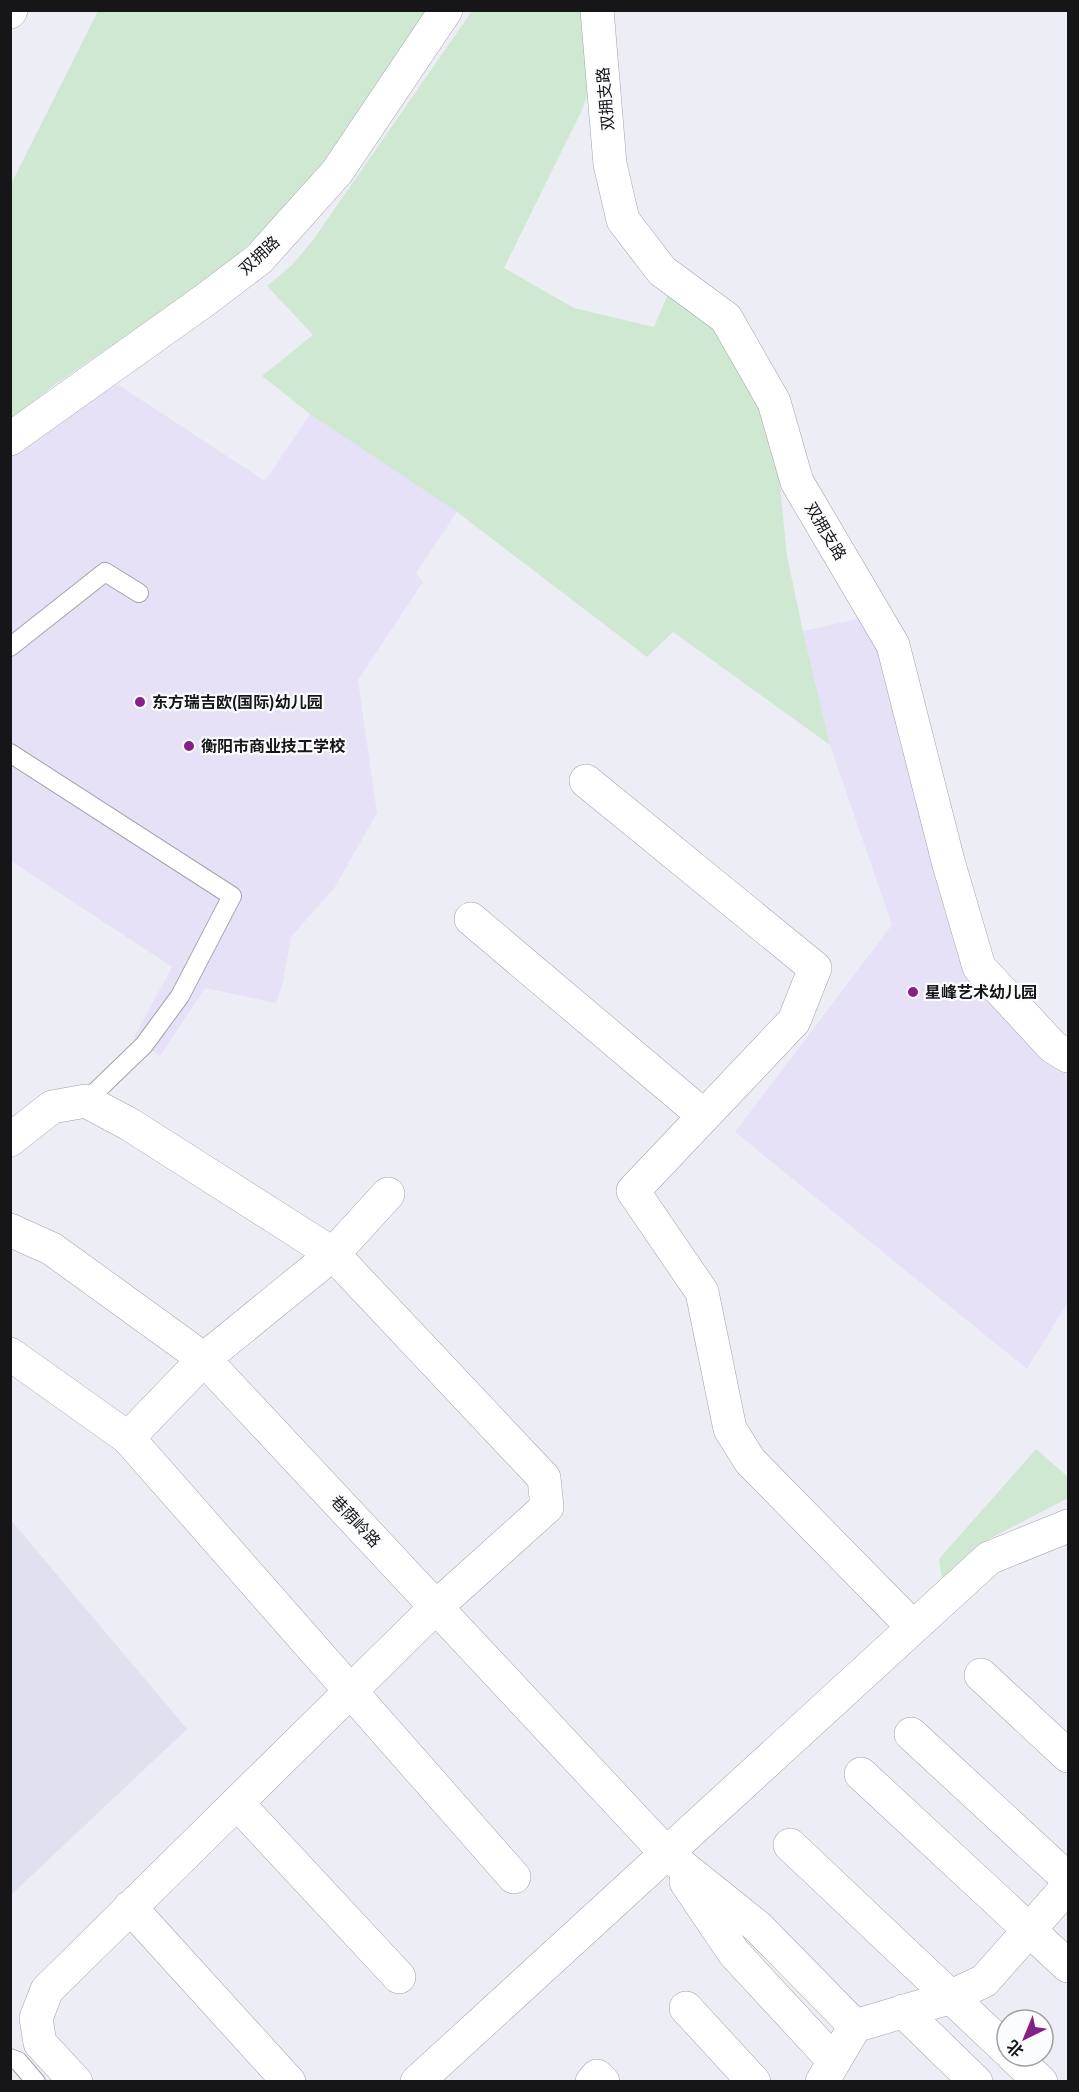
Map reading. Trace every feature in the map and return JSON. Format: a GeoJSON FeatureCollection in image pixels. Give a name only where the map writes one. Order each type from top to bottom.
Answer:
{"type":"FeatureCollection","features":[{"type":"Feature","properties":{"kind":"street","name":"双拥路"},"geometry":{"type":"LineString","coordinates":[[10,439],[259,259],[337,172],[446,10]]}},
{"type":"Feature","properties":{"kind":"street","name":"双拥支路"},"geometry":{"type":"LineString","coordinates":[[597,10],[610,164],[623,220],[662,271],[726,318],[774,402],[797,482],[892,645],[948,861],[979,967],[1053,1047],[1068,1056]]}},
{"type":"Feature","properties":{"kind":"street"},"geometry":{"type":"LineString","coordinates":[[586,781],[815,968],[794,1021],[633,1191],[702,1292],[730,1429],[750,1461],[914,1627]]}},
{"type":"Feature","properties":{"kind":"street"},"geometry":{"type":"LineString","coordinates":[[471,919],[704,1116]]}},
{"type":"Feature","properties":{"kind":"street"},"geometry":{"type":"LineString","coordinates":[[10,1140],[52,1107],[86,1101],[129,1124],[333,1254],[544,1478],[547,1507],[436,1607],[47,1990],[36,2018],[40,2043],[76,2082]]}},
{"type":"Feature","properties":{"kind":"street"},"geometry":{"type":"LineString","coordinates":[[128,1438],[204,1359],[333,1254],[388,1194]]}},
{"type":"Feature","properties":{"kind":"street","name":"巷荫岭路"},"geometry":{"type":"LineString","coordinates":[[10,1230],[52,1250],[204,1359],[667,1854]]}},
{"type":"Feature","properties":{"kind":"street"},"geometry":{"type":"LineString","coordinates":[[10,1354],[128,1438],[514,1876]]}},
{"type":"Feature","properties":{"kind":"street"},"geometry":{"type":"LineString","coordinates":[[417,2082],[989,1558],[1068,1526]]}},
{"type":"Feature","properties":{"kind":"street"},"geometry":{"type":"LineString","coordinates":[[981,1675],[1068,1756]]}},
{"type":"Feature","properties":{"kind":"street"},"geometry":{"type":"LineString","coordinates":[[911,1734],[1068,1879]]}},
{"type":"Feature","properties":{"kind":"street"},"geometry":{"type":"LineString","coordinates":[[861,1774],[1068,1966]]}},
{"type":"Feature","properties":{"kind":"street"},"geometry":{"type":"LineString","coordinates":[[237,1803],[399,1977]]}},
{"type":"Feature","properties":{"kind":"street"},"geometry":{"type":"LineString","coordinates":[[790,1845],[995,2039]]}},
{"type":"Feature","properties":{"kind":"street"},"geometry":{"type":"LineString","coordinates":[[667,1854],[758,1927],[855,2026]]}},
{"type":"Feature","properties":{"kind":"street"},"geometry":{"type":"LineString","coordinates":[[667,1854],[734,1953],[829,2074],[855,2026],[950,1996],[984,1981],[1068,1886]]}},
{"type":"Feature","properties":{"kind":"street"},"geometry":{"type":"LineString","coordinates":[[130,1907],[289,2082]]}},
{"type":"Feature","properties":{"kind":"street"},"geometry":{"type":"LineString","coordinates":[[686,2008],[754,2082]]}},
{"type":"Feature","properties":{"kind":"street"},"geometry":{"type":"LineString","coordinates":[[903,2012],[976,2082]]}},
{"type":"Feature","properties":{"kind":"street"},"geometry":{"type":"LineString","coordinates":[[1026,2068],[1041,2082]]}},
{"type":"Feature","properties":{"kind":"street"},"geometry":{"type":"LineString","coordinates":[[592,2082],[597,2076],[603,2082]]}},
{"type":"Feature","properties":{"kind":"lane"},"geometry":{"type":"LineString","coordinates":[[10,647],[105,572],[139,593]]}},
{"type":"Feature","properties":{"kind":"lane"},"geometry":{"type":"LineString","coordinates":[[10,753],[232,896],[180,996],[144,1045],[86,1101]]}},
{"type":"Feature","properties":{"kind":"lane"},"geometry":{"type":"LineString","coordinates":[[10,2058],[18,2061],[36,2082]]}},
{"type":"Feature","properties":{"kind":"shaded area","name":"衡阳市商业技工学校"},"geometry":{"type":"Polygon","coordinates":[[[114,382],[265,481],[310,414],[457,512],[416,573],[423,582],[358,680],[377,813],[335,887],[291,937],[283,982],[276,1003],[205,988],[160,1056],[134,1037],[172,967],[11,861],[10,456],[114,382]]]}},
{"type":"Feature","properties":{"kind":"shaded area","name":"星峰艺术幼儿园"},"geometry":{"type":"Polygon","coordinates":[[[866,617],[890,687],[965,968],[1068,1071],[1068,1302],[1027,1369],[735,1132],[892,925],[830,745],[803,631],[866,617]]]}},
{"type":"Feature","properties":{"kind":"shaded area"},"geometry":{"type":"Polygon","coordinates":[[[10,1519],[187,1729],[11,1895],[10,1895],[10,1519]]]}},
{"type":"Feature","properties":{"kind":"green space"},"geometry":{"type":"Polygon","coordinates":[[[98,11],[429,11],[318,170],[269,225],[219,272],[57,383],[11,419],[10,186],[98,11]]]}},
{"type":"Feature","properties":{"kind":"green space"},"geometry":{"type":"Polygon","coordinates":[[[472,11],[581,11],[589,89],[582,110],[504,268],[574,308],[654,327],[668,294],[729,342],[765,409],[778,467],[787,556],[830,745],[673,632],[647,657],[457,512],[310,414],[262,376],[313,335],[267,286],[292,265],[313,240],[472,11]]]}},
{"type":"Feature","properties":{"kind":"green space"},"geometry":{"type":"Polygon","coordinates":[[[1036,1449],[1068,1477],[1068,1498],[978,1545],[942,1578],[939,1559],[1036,1449]]]}},
{"type":"Feature","properties":{"kind":"place","name":"东方瑞吉欧(国际)幼儿园"},"geometry":{"type":"Point","coordinates":[140,702]}},
{"type":"Feature","properties":{"kind":"place","name":"衡阳市商业技工学校"},"geometry":{"type":"Point","coordinates":[189,746]}},
{"type":"Feature","properties":{"kind":"place","name":"星峰艺术幼儿园"},"geometry":{"type":"Point","coordinates":[913,992]}}]}
